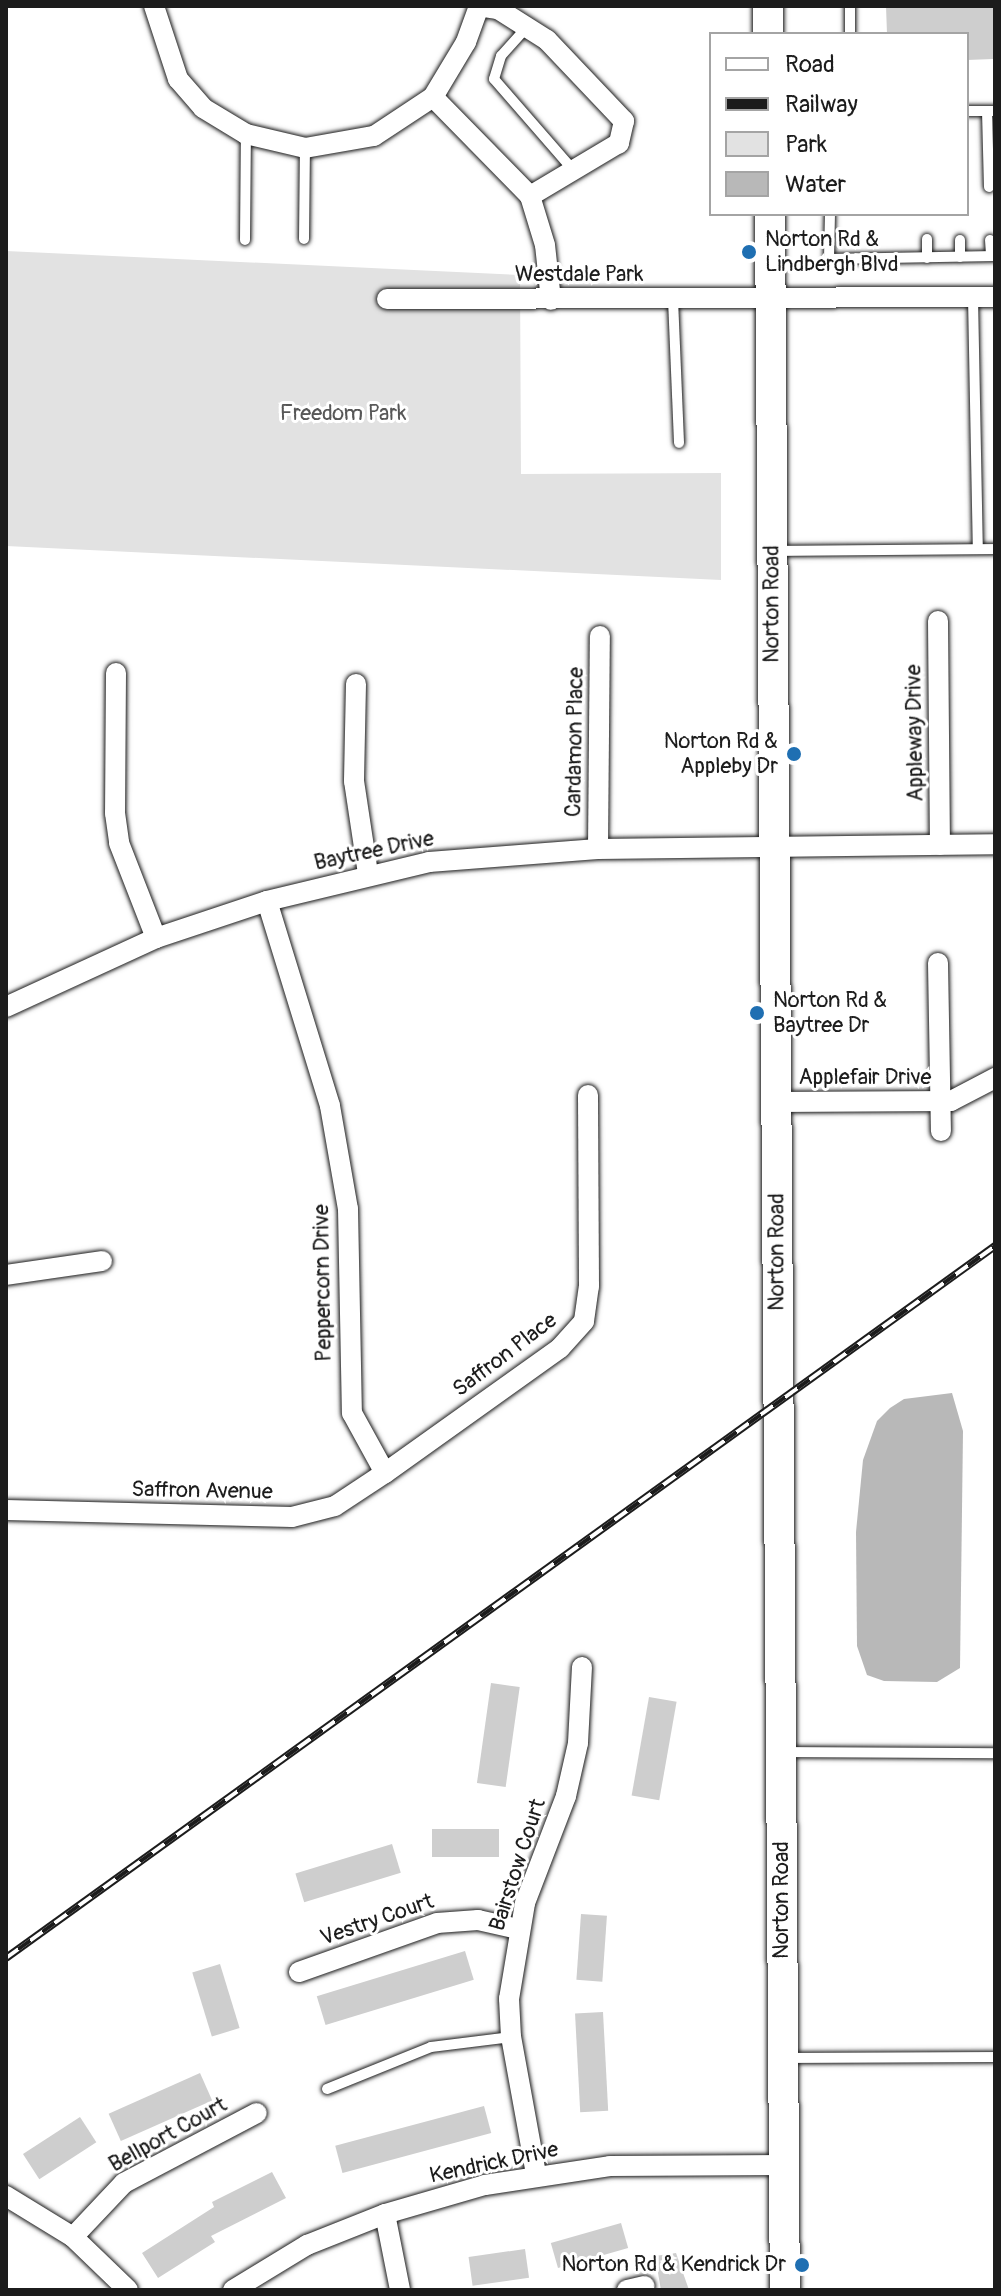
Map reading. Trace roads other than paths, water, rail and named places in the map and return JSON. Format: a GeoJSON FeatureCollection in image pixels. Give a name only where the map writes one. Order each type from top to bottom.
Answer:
{"type":"FeatureCollection","features":[{"type":"Feature","properties":{"kind":"main road"},"geometry":{"type":"LineString","coordinates":[[768,6],[768,32]]}},
{"type":"Feature","properties":{"kind":"main road","name":"Norton Road"},"geometry":{"type":"LineString","coordinates":[[770,216],[785,2290]]}},
{"type":"Feature","properties":{"kind":"street"},"geometry":{"type":"LineString","coordinates":[[154,6],[178,79],[189,94],[246,134],[305,148],[374,136],[433,97],[466,42],[478,6],[498,9],[547,40],[624,121],[619,143],[530,196]]}},
{"type":"Feature","properties":{"kind":"street"},"geometry":{"type":"LineString","coordinates":[[433,97],[530,196],[545,245],[551,300]]}},
{"type":"Feature","properties":{"kind":"street","name":"Westdale Park"},"geometry":{"type":"LineString","coordinates":[[387,299],[995,297]]}},
{"type":"Feature","properties":{"kind":"street","name":"Appleway Drive"},"geometry":{"type":"LineString","coordinates":[[938,621],[940,845]]}},
{"type":"Feature","properties":{"kind":"street","name":"Cardamon Place"},"geometry":{"type":"LineString","coordinates":[[598,849],[600,636]]}},
{"type":"Feature","properties":{"kind":"street"},"geometry":{"type":"LineString","coordinates":[[116,673],[115,813],[119,843],[156,938]]}},
{"type":"Feature","properties":{"kind":"street"},"geometry":{"type":"LineString","coordinates":[[356,684],[354,781],[368,874]]}},
{"type":"Feature","properties":{"kind":"street","name":"Baytree Drive"},"geometry":{"type":"LineString","coordinates":[[6,1007],[156,938],[267,901],[368,874],[488,855],[598,849],[995,844]]}},
{"type":"Feature","properties":{"kind":"street","name":"Peppercorn Drive"},"geometry":{"type":"LineString","coordinates":[[267,901],[330,1106],[348,1209],[352,1413],[385,1473]]}},
{"type":"Feature","properties":{"kind":"street"},"geometry":{"type":"LineString","coordinates":[[938,963],[941,1131]]}},
{"type":"Feature","properties":{"kind":"street","name":"Applefair Drive"},"geometry":{"type":"LineString","coordinates":[[776,1102],[941,1102],[995,1078]]}},
{"type":"Feature","properties":{"kind":"street","name":"Saffron Place"},"geometry":{"type":"LineString","coordinates":[[385,1473],[560,1348],[584,1321],[589,1287],[588,1095]]}},
{"type":"Feature","properties":{"kind":"street"},"geometry":{"type":"LineString","coordinates":[[6,1275],[102,1261]]}},
{"type":"Feature","properties":{"kind":"street","name":"Saffron Avenue"},"geometry":{"type":"LineString","coordinates":[[6,1510],[292,1517],[335,1506],[385,1473]]}},
{"type":"Feature","properties":{"kind":"street","name":"Bairstow Court"},"geometry":{"type":"LineString","coordinates":[[536,2174],[511,2037],[509,1999],[518,1929],[566,1796],[578,1743],[582,1667]]}},
{"type":"Feature","properties":{"kind":"street","name":"Vestry Court"},"geometry":{"type":"LineString","coordinates":[[299,1972],[437,1923],[478,1920],[518,1929]]}},
{"type":"Feature","properties":{"kind":"street","name":"Bellport Court"},"geometry":{"type":"LineString","coordinates":[[73,2237],[124,2183],[257,2113]]}},
{"type":"Feature","properties":{"kind":"street","name":"Kendrick Drive"},"geometry":{"type":"LineString","coordinates":[[233,2290],[307,2245],[385,2214],[536,2174],[610,2166],[785,2165]]}},
{"type":"Feature","properties":{"kind":"street"},"geometry":{"type":"LineString","coordinates":[[6,2196],[73,2237],[128,2290]]}},
{"type":"Feature","properties":{"kind":"street"},"geometry":{"type":"LineString","coordinates":[[385,2214],[400,2290]]}},
{"type":"Feature","properties":{"kind":"lane"},"geometry":{"type":"LineString","coordinates":[[850,6],[850,32]]}},
{"type":"Feature","properties":{"kind":"lane"},"geometry":{"type":"LineString","coordinates":[[527,27],[501,56],[494,79],[574,171]]}},
{"type":"Feature","properties":{"kind":"lane"},"geometry":{"type":"LineString","coordinates":[[969,111],[991,111],[989,187]]}},
{"type":"Feature","properties":{"kind":"lane"},"geometry":{"type":"LineString","coordinates":[[245,240],[246,134]]}},
{"type":"Feature","properties":{"kind":"lane"},"geometry":{"type":"LineString","coordinates":[[304,239],[305,148]]}},
{"type":"Feature","properties":{"kind":"lane"},"geometry":{"type":"LineString","coordinates":[[830,216],[829,259],[993,256],[990,240]]}},
{"type":"Feature","properties":{"kind":"lane"},"geometry":{"type":"LineString","coordinates":[[927,239],[927,258]]}},
{"type":"Feature","properties":{"kind":"lane"},"geometry":{"type":"LineString","coordinates":[[960,240],[960,257]]}},
{"type":"Feature","properties":{"kind":"lane"},"geometry":{"type":"LineString","coordinates":[[973,297],[978,549]]}},
{"type":"Feature","properties":{"kind":"lane"},"geometry":{"type":"LineString","coordinates":[[673,299],[679,443]]}},
{"type":"Feature","properties":{"kind":"lane"},"geometry":{"type":"LineString","coordinates":[[772,551],[995,549]]}},
{"type":"Feature","properties":{"kind":"lane"},"geometry":{"type":"LineString","coordinates":[[781,1752],[995,1753]]}},
{"type":"Feature","properties":{"kind":"lane"},"geometry":{"type":"LineString","coordinates":[[327,2089],[431,2047],[511,2037]]}},
{"type":"Feature","properties":{"kind":"lane"},"geometry":{"type":"LineString","coordinates":[[784,2058],[995,2057]]}},
{"type":"Feature","properties":{"kind":"water"},"geometry":{"type":"Polygon","coordinates":[[[952,1393],[963,1431],[960,1668],[937,1682],[884,1681],[867,1675],[857,1646],[856,1532],[863,1460],[877,1421],[890,1408],[904,1399],[952,1393]]]}},
{"type":"Feature","properties":{"kind":"railway"},"geometry":{"type":"LineString","coordinates":[[6,1958],[995,1246]]}},
{"type":"Feature","properties":{"kind":"place","name":"Norton Rd & Lindbergh Blvd"},"geometry":{"type":"Point","coordinates":[749,252]}},
{"type":"Feature","properties":{"kind":"place","name":"Norton Rd & Appleby Dr"},"geometry":{"type":"Point","coordinates":[794,754]}},
{"type":"Feature","properties":{"kind":"place","name":"Norton Rd & Baytree Dr"},"geometry":{"type":"Point","coordinates":[757,1013]}},
{"type":"Feature","properties":{"kind":"place","name":"Norton Rd & Kendrick Dr"},"geometry":{"type":"Point","coordinates":[802,2265]}},
{"type":"Feature","properties":{"kind":"park label","name":"Freedom Park"},"geometry":{"type":"Point","coordinates":[343,414]}}]}
